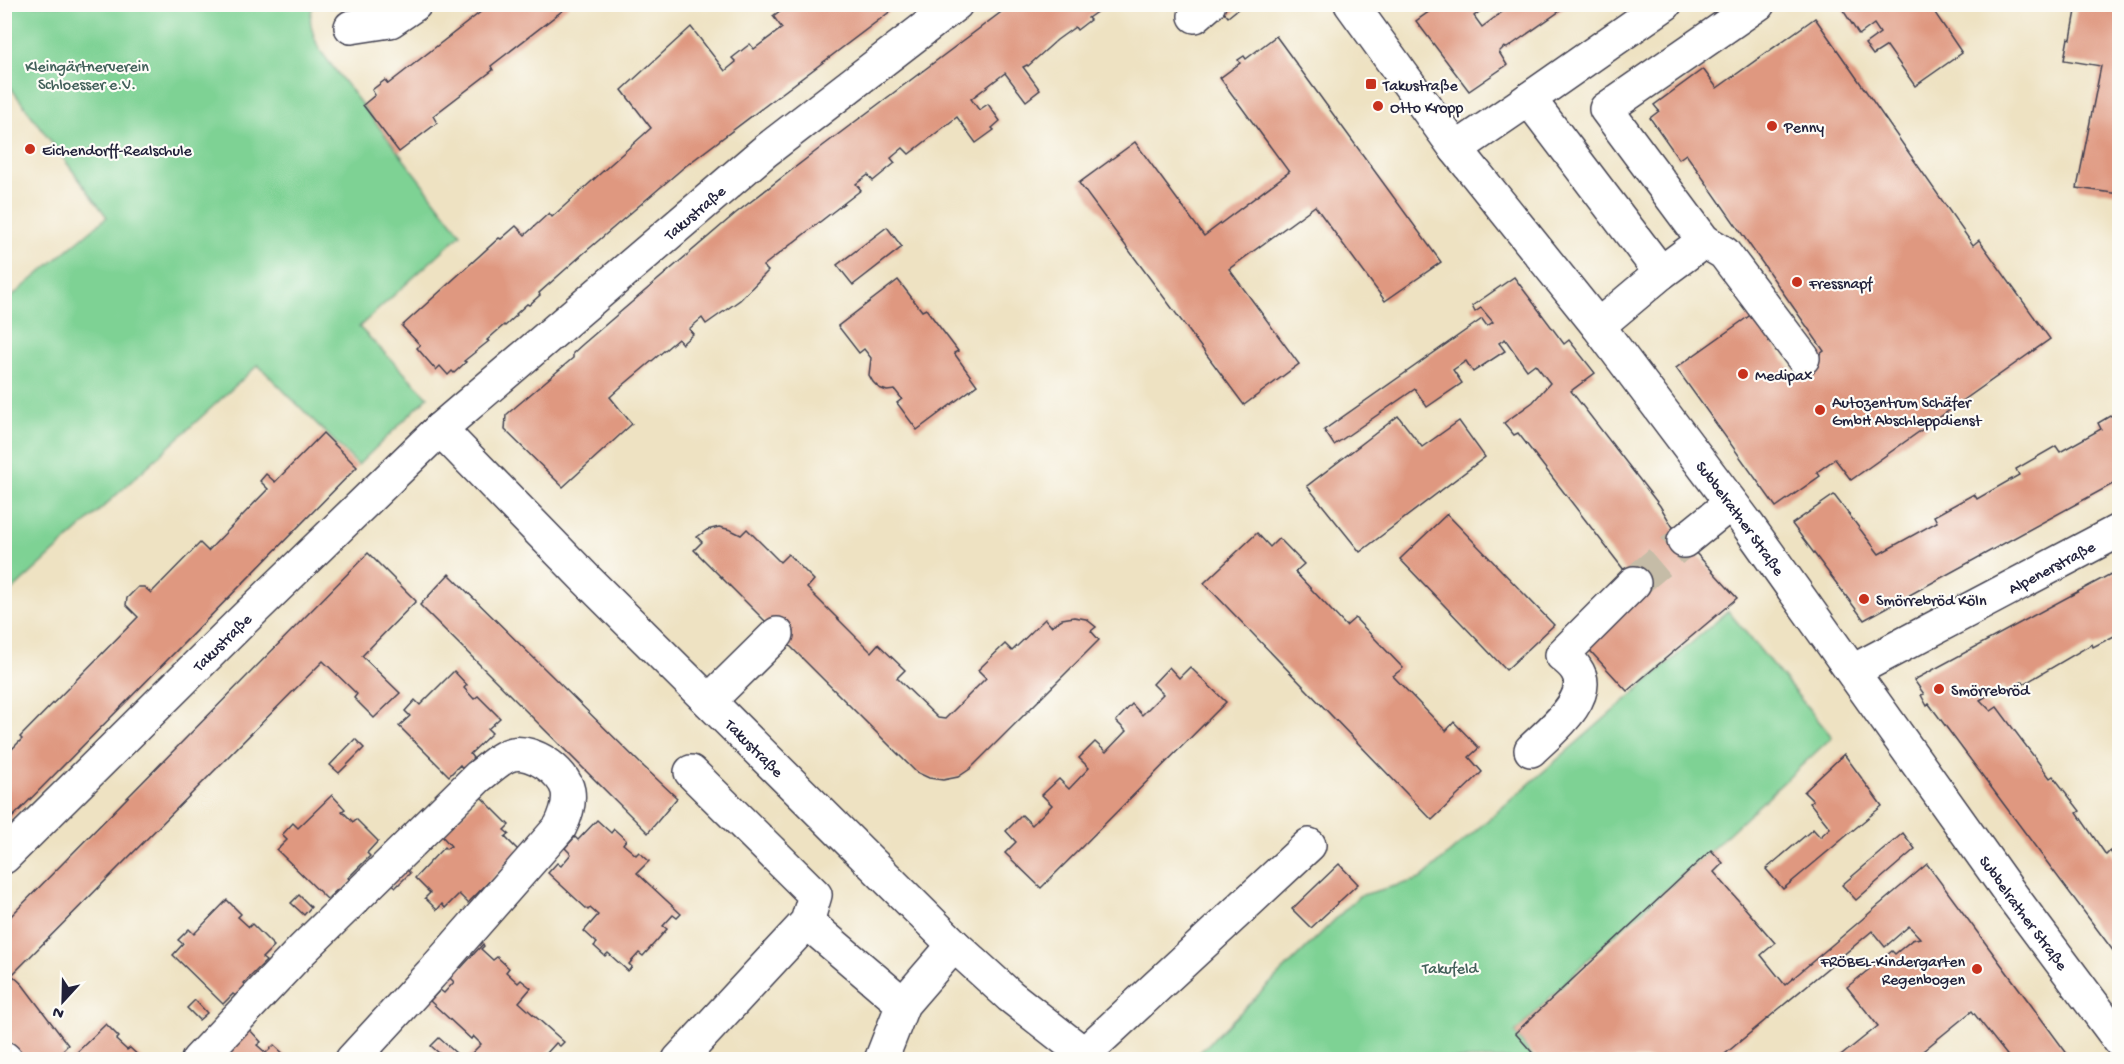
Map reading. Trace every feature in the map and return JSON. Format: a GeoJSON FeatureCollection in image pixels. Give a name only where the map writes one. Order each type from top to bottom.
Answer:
{"type":"FeatureCollection","features":[{"type":"Feature","properties":{"kind":"street"},"geometry":{"type":"LineString","coordinates":[[351,27],[390,21],[416,4]]}},
{"type":"Feature","properties":{"kind":"street","name":"Takustraße"},"geometry":{"type":"LineString","coordinates":[[4,857],[256,607],[441,429],[764,152],[956,4]]}},
{"type":"Feature","properties":{"kind":"street","name":"Subbelrather Straße"},"geometry":{"type":"LineString","coordinates":[[1351,4],[1456,149],[1598,326],[1731,503],[2012,896],[2120,1041]]}},
{"type":"Feature","properties":{"kind":"street"},"geometry":{"type":"LineString","coordinates":[[1456,149],[1665,4]]}},
{"type":"Feature","properties":{"kind":"street"},"geometry":{"type":"LineString","coordinates":[[1758,4],[1606,109],[1704,240],[1724,254],[1803,358]]}},
{"type":"Feature","properties":{"kind":"street"},"geometry":{"type":"LineString","coordinates":[[1529,99],[1661,273]]}},
{"type":"Feature","properties":{"kind":"street"},"geometry":{"type":"LineString","coordinates":[[1598,326],[1704,240]]}},
{"type":"Feature","properties":{"kind":"street","name":"Takustraße"},"geometry":{"type":"LineString","coordinates":[[441,429],[587,580],[954,945],[1010,996],[1084,1054],[1309,845]]}},
{"type":"Feature","properties":{"kind":"street"},"geometry":{"type":"LineString","coordinates":[[1684,541],[1731,503]]}},
{"type":"Feature","properties":{"kind":"street","name":"Alpenerstraße"},"geometry":{"type":"LineString","coordinates":[[1853,671],[2120,530]]}},
{"type":"Feature","properties":{"kind":"street"},"geometry":{"type":"LineString","coordinates":[[1531,750],[1574,707],[1580,681],[1576,669],[1562,655],[1634,583]]}},
{"type":"Feature","properties":{"kind":"street"},"geometry":{"type":"LineString","coordinates":[[709,701],[777,634]]}},
{"type":"Feature","properties":{"kind":"street"},"geometry":{"type":"LineString","coordinates":[[198,1059],[302,950],[478,777],[507,755],[517,753],[528,755],[552,767],[568,790],[567,810],[560,827],[431,974],[352,1059]]}},
{"type":"Feature","properties":{"kind":"street"},"geometry":{"type":"LineString","coordinates":[[679,1059],[807,922],[815,895],[691,772]]}},
{"type":"Feature","properties":{"kind":"street"},"geometry":{"type":"LineString","coordinates":[[807,922],[903,1004]]}},
{"type":"Feature","properties":{"kind":"street"},"geometry":{"type":"LineString","coordinates":[[881,1059],[903,1004],[954,945]]}},
{"type":"Feature","properties":{"kind":"green space","name":"Kleingärtnerverein Schloesser e.V."},"geometry":{"type":"Polygon","coordinates":[[[4,5],[314,5],[310,21],[319,49],[461,234],[359,327],[428,397],[358,465],[258,365],[5,597],[5,302],[107,217],[5,80],[4,5]]]}},
{"type":"Feature","properties":{"kind":"green space","name":"Takufeld"},"geometry":{"type":"Polygon","coordinates":[[[1728,611],[1832,737],[1711,850],[1593,954],[1515,1033],[1534,1059],[1193,1059],[1359,896],[1420,879],[1728,611]]]}},
{"type":"Feature","properties":{"kind":"building"},"geometry":{"type":"Polygon","coordinates":[[[491,4],[571,4],[491,66],[493,70],[433,116],[437,123],[399,152],[363,105],[375,95],[372,90],[385,80],[388,84],[491,4]]]}},
{"type":"Feature","properties":{"kind":"building"},"geometry":{"type":"Polygon","coordinates":[[[790,4],[800,4],[804,10],[811,4],[900,4],[683,168],[539,293],[540,295],[487,340],[489,341],[464,361],[466,362],[454,373],[452,371],[448,375],[440,366],[436,370],[417,348],[420,345],[402,326],[499,238],[501,239],[516,226],[525,235],[549,213],[552,217],[651,128],[622,90],[691,27],[725,71],[736,62],[732,58],[750,44],[754,49],[782,28],[773,16],[790,4]]]}},
{"type":"Feature","properties":{"kind":"building"},"geometry":{"type":"Polygon","coordinates":[[[1012,4],[1108,4],[1088,18],[1090,20],[1077,30],[1075,27],[1028,66],[1023,67],[1040,90],[1026,101],[1005,73],[971,99],[979,110],[988,104],[1000,121],[992,128],[994,130],[976,143],[957,117],[909,154],[903,148],[891,158],[895,163],[873,181],[868,175],[856,184],[861,190],[763,266],[768,271],[740,300],[706,324],[702,318],[689,329],[693,334],[682,344],[678,339],[621,387],[610,397],[632,424],[563,487],[505,430],[506,415],[573,358],[573,353],[583,344],[736,213],[1012,4]]]}},
{"type":"Feature","properties":{"kind":"building"},"geometry":{"type":"Polygon","coordinates":[[[1223,4],[1244,4],[1228,17],[1220,7],[1223,4]]]}},
{"type":"Feature","properties":{"kind":"building"},"geometry":{"type":"Polygon","coordinates":[[[1440,4],[1448,4],[1452,11],[1462,4],[1490,4],[1474,16],[1482,27],[1513,4],[1570,4],[1507,48],[1504,47],[1499,52],[1507,65],[1469,91],[1416,21],[1440,4]]]}},
{"type":"Feature","properties":{"kind":"building"},"geometry":{"type":"Polygon","coordinates":[[[1839,4],[1948,4],[1935,13],[1962,53],[1915,86],[1887,46],[1873,55],[1865,44],[1880,33],[1874,24],[1859,35],[1839,4]]]}},
{"type":"Feature","properties":{"kind":"building"},"geometry":{"type":"Polygon","coordinates":[[[2077,5],[2120,5],[2120,194],[2077,188],[2101,66],[2064,60],[2068,38],[2071,39],[2077,5]]]}},
{"type":"Feature","properties":{"kind":"building"},"geometry":{"type":"Polygon","coordinates":[[[1815,18],[1973,245],[1979,240],[2050,339],[1851,480],[1835,459],[1817,472],[1820,476],[1776,507],[1676,368],[1752,314],[1793,373],[1824,351],[1686,154],[1679,159],[1650,118],[1659,111],[1654,105],[1703,69],[1717,88],[1815,18]]]}},
{"type":"Feature","properties":{"kind":"building"},"geometry":{"type":"Polygon","coordinates":[[[1276,36],[1441,262],[1385,301],[1315,206],[1229,269],[1299,364],[1244,405],[1079,183],[1135,142],[1204,236],[1289,172],[1220,78],[1240,63],[1238,60],[1244,56],[1246,59],[1276,36]]]}},
{"type":"Feature","properties":{"kind":"building"},"geometry":{"type":"Polygon","coordinates":[[[887,227],[902,247],[853,285],[837,265],[887,227]]]}},
{"type":"Feature","properties":{"kind":"building"},"geometry":{"type":"Polygon","coordinates":[[[1514,277],[1564,344],[1569,340],[1595,373],[1571,391],[1660,506],[1674,529],[1737,598],[1627,691],[1583,643],[1641,592],[1518,433],[1514,435],[1504,423],[1533,402],[1550,383],[1535,364],[1527,370],[1505,339],[1499,343],[1505,351],[1473,372],[1466,361],[1453,370],[1462,383],[1427,407],[1415,389],[1334,445],[1324,430],[1482,319],[1487,326],[1493,322],[1481,308],[1475,312],[1472,306],[1514,277]]]}},
{"type":"Feature","properties":{"kind":"building"},"geometry":{"type":"Polygon","coordinates":[[[898,280],[922,311],[926,309],[958,351],[954,353],[977,385],[917,430],[897,403],[902,399],[895,390],[887,391],[879,388],[873,382],[869,375],[871,358],[864,349],[859,353],[838,326],[898,280]]]}},
{"type":"Feature","properties":{"kind":"building"},"geometry":{"type":"Polygon","coordinates":[[[2120,410],[2120,480],[1864,620],[1792,524],[1834,495],[1879,554],[1937,522],[1934,516],[1974,494],[1977,499],[2019,475],[2016,469],[2056,446],[2060,452],[2101,429],[2098,423],[2120,410]]]}},
{"type":"Feature","properties":{"kind":"building"},"geometry":{"type":"Polygon","coordinates":[[[1398,416],[1422,447],[1459,421],[1485,457],[1360,552],[1307,486],[1398,416]]]}},
{"type":"Feature","properties":{"kind":"building"},"geometry":{"type":"Polygon","coordinates":[[[323,433],[357,467],[4,826],[4,757],[22,739],[20,737],[138,617],[126,605],[127,598],[138,587],[144,587],[151,593],[200,543],[208,551],[268,489],[260,481],[266,474],[275,482],[323,433]]]}},
{"type":"Feature","properties":{"kind":"building"},"geometry":{"type":"Polygon","coordinates":[[[1447,514],[1554,625],[1506,670],[1400,559],[1447,514]]]}},
{"type":"Feature","properties":{"kind":"building"},"geometry":{"type":"Polygon","coordinates":[[[719,527],[741,535],[747,529],[780,562],[788,554],[814,580],[807,588],[871,652],[878,644],[905,670],[897,678],[938,718],[945,719],[986,678],[978,670],[1005,644],[1012,651],[1045,619],[1051,626],[1062,619],[1074,617],[1086,619],[1096,627],[1091,631],[1099,640],[970,769],[958,777],[943,780],[929,778],[916,772],[694,550],[702,542],[697,537],[707,530],[719,527]]]}},
{"type":"Feature","properties":{"kind":"building"},"geometry":{"type":"Polygon","coordinates":[[[1257,533],[1270,547],[1279,538],[1304,564],[1295,572],[1346,626],[1355,618],[1403,668],[1393,676],[1446,731],[1454,722],[1479,748],[1469,757],[1482,772],[1432,820],[1204,583],[1257,533]]]}},
{"type":"Feature","properties":{"kind":"building"},"geometry":{"type":"Polygon","coordinates":[[[368,553],[416,601],[362,656],[400,693],[374,718],[354,698],[357,694],[323,661],[12,975],[22,984],[68,1045],[61,1052],[69,1059],[23,1059],[4,1034],[4,923],[368,553]]]}},
{"type":"Feature","properties":{"kind":"building"},"geometry":{"type":"Polygon","coordinates":[[[2120,569],[2120,633],[2093,647],[2092,644],[2024,684],[2023,681],[2006,691],[2003,686],[1980,700],[1991,711],[1997,707],[2050,778],[2053,776],[2080,811],[2077,813],[2106,855],[2110,851],[2120,864],[2120,960],[1929,704],[1927,706],[1921,695],[1924,694],[1914,680],[2120,569]]]}},
{"type":"Feature","properties":{"kind":"building"},"geometry":{"type":"Polygon","coordinates":[[[449,574],[677,798],[648,833],[420,605],[449,574]]]}},
{"type":"Feature","properties":{"kind":"building"},"geometry":{"type":"Polygon","coordinates":[[[1169,667],[1179,678],[1190,667],[1226,702],[1041,888],[1005,853],[1016,842],[1006,831],[1022,815],[1032,825],[1052,805],[1042,795],[1059,779],[1069,789],[1089,768],[1079,758],[1095,742],[1106,752],[1126,731],[1116,721],[1132,704],[1142,715],[1163,694],[1153,684],[1169,667]]]}},
{"type":"Feature","properties":{"kind":"building"},"geometry":{"type":"Polygon","coordinates":[[[454,671],[467,685],[464,688],[474,699],[478,696],[500,718],[488,729],[492,733],[470,754],[473,758],[463,769],[460,765],[449,776],[399,726],[410,716],[405,711],[415,700],[420,705],[454,671]]]}},
{"type":"Feature","properties":{"kind":"building"},"geometry":{"type":"Polygon","coordinates":[[[355,739],[364,748],[339,773],[330,765],[355,739]]]}},
{"type":"Feature","properties":{"kind":"building"},"geometry":{"type":"Polygon","coordinates":[[[1844,754],[1882,806],[1783,889],[1766,869],[1813,829],[1820,837],[1830,828],[1810,803],[1813,801],[1804,792],[1844,754]]]}},
{"type":"Feature","properties":{"kind":"building"},"geometry":{"type":"Polygon","coordinates":[[[332,795],[345,809],[342,811],[353,822],[356,819],[378,841],[367,853],[370,856],[348,878],[352,881],[341,892],[338,889],[327,899],[277,850],[287,840],[282,835],[293,823],[298,828],[332,795]]]}},
{"type":"Feature","properties":{"kind":"building"},"geometry":{"type":"Polygon","coordinates":[[[481,797],[509,825],[504,830],[509,834],[505,837],[519,851],[468,903],[459,894],[445,908],[442,904],[437,910],[425,898],[430,893],[415,878],[444,847],[446,849],[451,846],[441,835],[481,797]]]}},
{"type":"Feature","properties":{"kind":"building"},"geometry":{"type":"Polygon","coordinates":[[[597,820],[611,833],[614,829],[626,840],[623,844],[636,855],[639,852],[649,861],[637,873],[681,914],[677,918],[673,915],[663,926],[667,929],[643,956],[639,953],[629,964],[632,967],[628,971],[608,953],[605,956],[594,946],[597,943],[584,931],[598,915],[590,908],[588,910],[548,873],[557,863],[561,866],[571,854],[565,848],[575,837],[578,840],[597,820]]]}},
{"type":"Feature","properties":{"kind":"building"},"geometry":{"type":"Polygon","coordinates":[[[1903,833],[1915,849],[1856,900],[1842,885],[1903,833]]]}},
{"type":"Feature","properties":{"kind":"building"},"geometry":{"type":"Polygon","coordinates":[[[1711,850],[1723,863],[1714,872],[1775,943],[1761,955],[1785,985],[1927,864],[2071,1059],[2010,1059],[1972,1011],[1913,1059],[1837,1059],[1878,1026],[1847,987],[1892,951],[1895,954],[1912,940],[1920,938],[1909,926],[1885,947],[1872,931],[1719,1059],[1538,1059],[1515,1033],[1711,850]]]}},
{"type":"Feature","properties":{"kind":"building"},"geometry":{"type":"Polygon","coordinates":[[[1339,864],[1358,884],[1311,928],[1292,909],[1339,864]]]}},
{"type":"Feature","properties":{"kind":"building"},"geometry":{"type":"Polygon","coordinates":[[[402,865],[410,873],[396,887],[388,880],[402,865]]]}},
{"type":"Feature","properties":{"kind":"building"},"geometry":{"type":"Polygon","coordinates":[[[299,895],[311,907],[304,915],[291,903],[299,895]]]}},
{"type":"Feature","properties":{"kind":"building"},"geometry":{"type":"Polygon","coordinates":[[[227,900],[241,914],[238,917],[249,927],[252,924],[274,946],[262,958],[266,961],[244,983],[247,987],[237,997],[233,994],[223,1004],[173,955],[183,944],[178,940],[189,929],[194,934],[227,900]]]}},
{"type":"Feature","properties":{"kind":"building"},"geometry":{"type":"Polygon","coordinates":[[[483,944],[481,949],[493,960],[497,957],[509,968],[506,972],[518,983],[521,980],[531,988],[519,1002],[564,1042],[560,1046],[556,1043],[546,1054],[549,1058],[466,1059],[481,1044],[473,1036],[471,1039],[430,1001],[440,990],[444,993],[454,982],[448,976],[458,965],[461,968],[483,944]]]}},
{"type":"Feature","properties":{"kind":"building"},"geometry":{"type":"Polygon","coordinates":[[[195,1000],[207,1013],[199,1020],[187,1008],[195,1000]]]}},
{"type":"Feature","properties":{"kind":"building"},"geometry":{"type":"Polygon","coordinates":[[[106,1024],[119,1037],[116,1040],[127,1050],[130,1048],[142,1059],[70,1059],[106,1024]]]}},
{"type":"Feature","properties":{"kind":"building"},"geometry":{"type":"Polygon","coordinates":[[[249,1029],[261,1042],[257,1045],[266,1053],[274,1045],[289,1059],[219,1059],[249,1029]]]}},
{"type":"Feature","properties":{"kind":"building"},"geometry":{"type":"Polygon","coordinates":[[[439,1038],[457,1054],[451,1059],[446,1059],[431,1046],[439,1038]]]}},
{"type":"Feature","properties":{"kind":"tunnel"},"geometry":{"type":"LineString","coordinates":[[1634,583],[1684,541]]}},
{"type":"Feature","properties":{"kind":"place","name":"Takustraße"},"geometry":{"type":"Point","coordinates":[1371,84]}},
{"type":"Feature","properties":{"kind":"place","name":"Otto Kropp"},"geometry":{"type":"Point","coordinates":[1378,106]}},
{"type":"Feature","properties":{"kind":"place","name":"Penny"},"geometry":{"type":"Point","coordinates":[1772,126]}},
{"type":"Feature","properties":{"kind":"place","name":"Eichendorff-Realschule"},"geometry":{"type":"Point","coordinates":[30,149]}},
{"type":"Feature","properties":{"kind":"place","name":"Fressnapf"},"geometry":{"type":"Point","coordinates":[1797,282]}},
{"type":"Feature","properties":{"kind":"place","name":"Medipax"},"geometry":{"type":"Point","coordinates":[1743,374]}},
{"type":"Feature","properties":{"kind":"place","name":"Autozentrum Schäfer GmbH Abschleppdienst"},"geometry":{"type":"Point","coordinates":[1820,410]}},
{"type":"Feature","properties":{"kind":"place","name":"Smörrebröd Köln"},"geometry":{"type":"Point","coordinates":[1864,599]}},
{"type":"Feature","properties":{"kind":"place","name":"Smörrebröd"},"geometry":{"type":"Point","coordinates":[1939,689]}},
{"type":"Feature","properties":{"kind":"place","name":"FRÖBEL-Kindergarten Regenbogen"},"geometry":{"type":"Point","coordinates":[1977,969]}}]}
